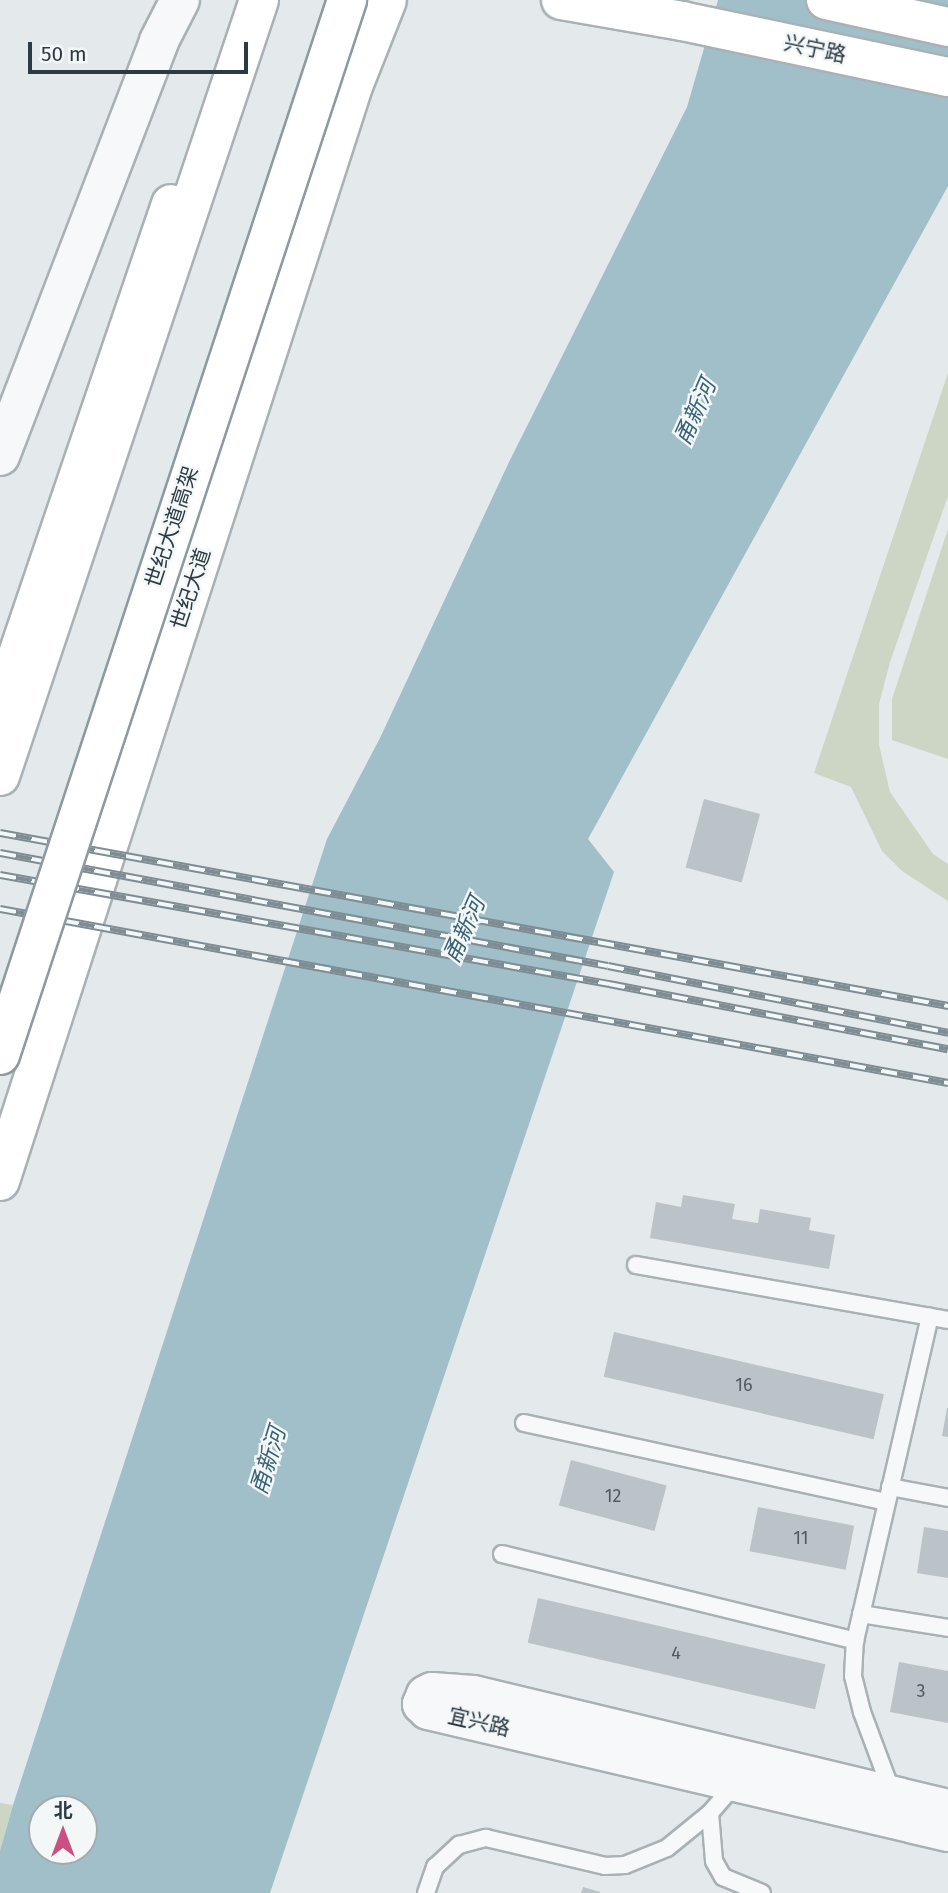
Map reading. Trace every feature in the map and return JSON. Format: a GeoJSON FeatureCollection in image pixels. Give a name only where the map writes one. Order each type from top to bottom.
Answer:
{"type":"FeatureCollection","features":[{"type":"Feature","properties":{"kind":"main road"},"geometry":{"type":"LineString","coordinates":[[0,707],[239,0]]}},
{"type":"Feature","properties":{"kind":"main road"},"geometry":{"type":"LineString","coordinates":[[0,776],[259,0]]}},
{"type":"Feature","properties":{"kind":"main road","name":"世纪大道高架"},"geometry":{"type":"LineString","coordinates":[[0,1055],[347,0]]}},
{"type":"Feature","properties":{"kind":"main road","name":"世纪大道"},"geometry":{"type":"LineString","coordinates":[[0,1181],[353,86],[387,0]]}},
{"type":"Feature","properties":{"kind":"main road","name":"兴宁路"},"geometry":{"type":"LineString","coordinates":[[561,0],[682,20],[948,77]]}},
{"type":"Feature","properties":{"kind":"main road"},"geometry":{"type":"LineString","coordinates":[[826,0],[948,27]]}},
{"type":"Feature","properties":{"kind":"street"},"geometry":{"type":"LineString","coordinates":[[0,456],[159,41],[180,0]]}},
{"type":"Feature","properties":{"kind":"street","name":"宜兴路"},"geometry":{"type":"LineString","coordinates":[[948,1809],[894,1797],[746,1773],[428,1710],[422,1704],[426,1695],[432,1692],[473,1695],[746,1773],[948,1832]]}},
{"type":"Feature","properties":{"kind":"lane"},"geometry":{"type":"LineString","coordinates":[[636,1265],[948,1320]]}},
{"type":"Feature","properties":{"kind":"lane"},"geometry":{"type":"LineString","coordinates":[[894,1797],[862,1712],[853,1676],[855,1642],[930,1317]]}},
{"type":"Feature","properties":{"kind":"lane"},"geometry":{"type":"LineString","coordinates":[[524,1423],[889,1495],[948,1498]]}},
{"type":"Feature","properties":{"kind":"lane"},"geometry":{"type":"LineString","coordinates":[[502,1554],[855,1642]]}},
{"type":"Feature","properties":{"kind":"lane"},"geometry":{"type":"LineString","coordinates":[[861,1614],[948,1628]]}},
{"type":"Feature","properties":{"kind":"lane"},"geometry":{"type":"LineString","coordinates":[[426,1893],[435,1867],[459,1845],[486,1838],[605,1866],[625,1865],[667,1847],[710,1814],[746,1773]]}},
{"type":"Feature","properties":{"kind":"lane"},"geometry":{"type":"LineString","coordinates":[[710,1814],[714,1861],[723,1877],[762,1893]]}},
{"type":"Feature","properties":{"kind":"green space"},"geometry":{"type":"Polygon","coordinates":[[[948,373],[948,496],[890,662],[879,704],[879,745],[890,792],[933,854],[948,864],[948,901],[902,871],[882,851],[851,787],[814,773],[948,373]]]}},
{"type":"Feature","properties":{"kind":"green space"},"geometry":{"type":"Polygon","coordinates":[[[948,529],[948,759],[892,740],[892,699],[948,529]]]}},
{"type":"Feature","properties":{"kind":"green space"},"geometry":{"type":"Polygon","coordinates":[[[0,1803],[13,1805],[0,1851],[0,1803]]]}},
{"type":"Feature","properties":{"kind":"water","name":"甬新河"},"geometry":{"type":"Polygon","coordinates":[[[718,0],[948,0],[948,186],[588,839],[614,872],[270,1893],[0,1893],[0,1851],[13,1805],[327,839],[380,738],[509,462],[687,107],[718,0]]]}},
{"type":"Feature","properties":{"kind":"building"},"geometry":{"type":"Polygon","coordinates":[[[704,799],[760,814],[742,883],[686,868],[704,799]]]}},
{"type":"Feature","properties":{"kind":"building"},"geometry":{"type":"Polygon","coordinates":[[[683,1195],[735,1204],[732,1219],[758,1223],[760,1209],[811,1218],[809,1230],[835,1235],[829,1269],[650,1238],[656,1202],[681,1207],[683,1195]]]}},
{"type":"Feature","properties":{"kind":"building"},"geometry":{"type":"Polygon","coordinates":[[[614,1332],[884,1394],[874,1439],[604,1377],[614,1332]]]}},
{"type":"Feature","properties":{"kind":"building"},"geometry":{"type":"Polygon","coordinates":[[[948,1408],[948,1437],[942,1436],[948,1408]]]}},
{"type":"Feature","properties":{"kind":"building"},"geometry":{"type":"Polygon","coordinates":[[[571,1460],[667,1486],[654,1531],[559,1505],[571,1460]]]}},
{"type":"Feature","properties":{"kind":"building"},"geometry":{"type":"Polygon","coordinates":[[[758,1507],[854,1526],[846,1570],[749,1551],[758,1507]]]}},
{"type":"Feature","properties":{"kind":"building"},"geometry":{"type":"Polygon","coordinates":[[[924,1527],[948,1531],[948,1578],[917,1573],[924,1527]]]}},
{"type":"Feature","properties":{"kind":"building"},"geometry":{"type":"Polygon","coordinates":[[[538,1598],[825,1664],[815,1709],[528,1643],[538,1598]]]}},
{"type":"Feature","properties":{"kind":"building"},"geometry":{"type":"Polygon","coordinates":[[[899,1662],[948,1671],[948,1723],[890,1712],[899,1662]]]}},
{"type":"Feature","properties":{"kind":"building"},"geometry":{"type":"Polygon","coordinates":[[[583,1887],[600,1892],[600,1893],[581,1893],[583,1887]]]}},
{"type":"Feature","properties":{"kind":"railway"},"geometry":{"type":"LineString","coordinates":[[0,833],[948,1006]]}},
{"type":"Feature","properties":{"kind":"railway"},"geometry":{"type":"LineString","coordinates":[[0,853],[608,966],[948,1033]]}},
{"type":"Feature","properties":{"kind":"railway"},"geometry":{"type":"LineString","coordinates":[[0,875],[609,984],[948,1049]]}},
{"type":"Feature","properties":{"kind":"railway"},"geometry":{"type":"LineString","coordinates":[[0,909],[948,1083]]}}]}
